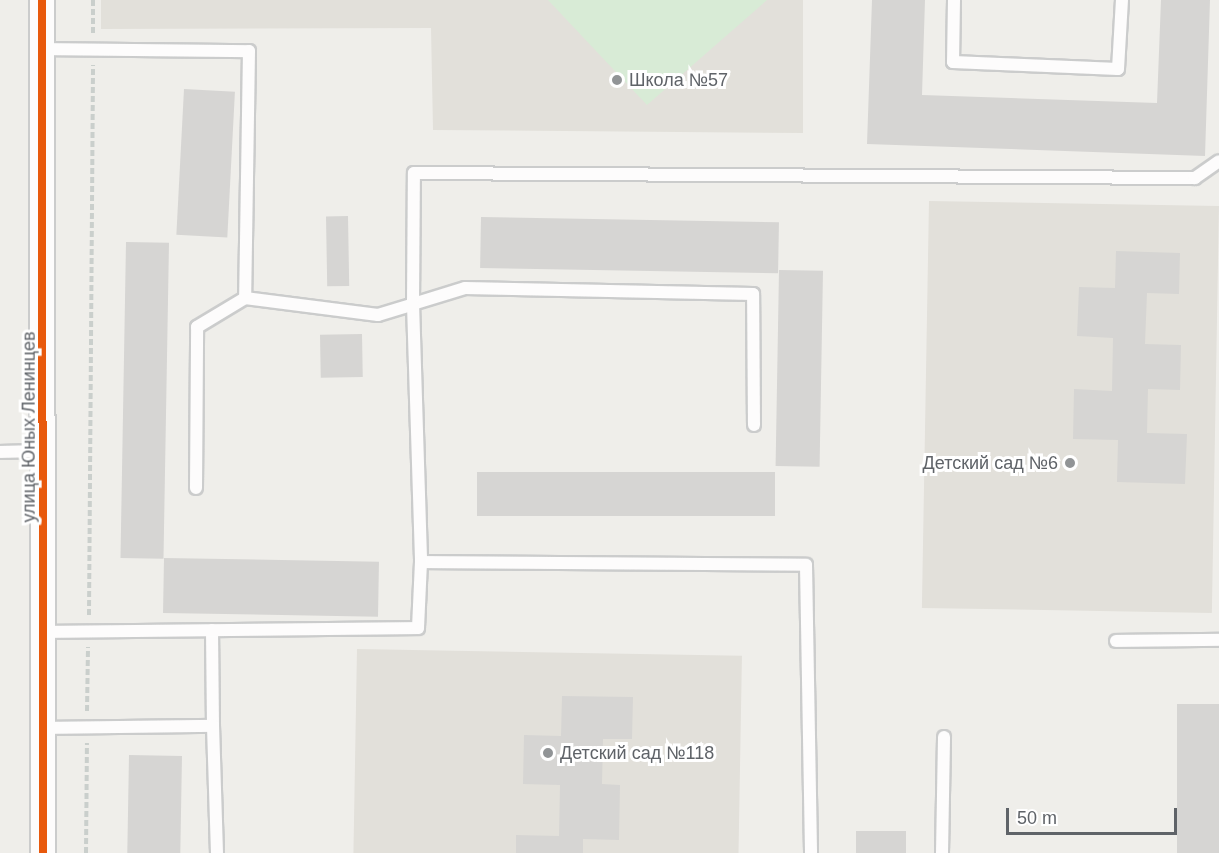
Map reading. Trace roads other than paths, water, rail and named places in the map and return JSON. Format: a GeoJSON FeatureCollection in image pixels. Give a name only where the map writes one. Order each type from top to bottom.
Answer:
{"type":"FeatureCollection","features":[{"type":"Feature","properties":{"kind":"street","name":"улица Юных Ленинцев"},"geometry":{"type":"LineString","coordinates":[[42,0],[45,632],[43,853]]}},
{"type":"Feature","properties":{"kind":"lane"},"geometry":{"type":"LineString","coordinates":[[954,0],[953,62],[1118,69],[1122,0]]}},
{"type":"Feature","properties":{"kind":"lane"},"geometry":{"type":"LineString","coordinates":[[42,48],[249,51],[245,298]]}},
{"type":"Feature","properties":{"kind":"lane"},"geometry":{"type":"LineString","coordinates":[[45,632],[418,628],[421,562],[412,303],[414,173],[1195,178],[1219,161]]}},
{"type":"Feature","properties":{"kind":"lane"},"geometry":{"type":"LineString","coordinates":[[195,488],[197,327],[245,298],[378,315],[465,288],[753,294],[754,424]]}},
{"type":"Feature","properties":{"kind":"lane"},"geometry":{"type":"LineString","coordinates":[[0,452],[44,451]]}},
{"type":"Feature","properties":{"kind":"lane"},"geometry":{"type":"LineString","coordinates":[[421,562],[806,565],[811,853]]}},
{"type":"Feature","properties":{"kind":"lane"},"geometry":{"type":"LineString","coordinates":[[212,630],[217,853]]}},
{"type":"Feature","properties":{"kind":"lane"},"geometry":{"type":"LineString","coordinates":[[1116,641],[1219,640]]}},
{"type":"Feature","properties":{"kind":"lane"},"geometry":{"type":"LineString","coordinates":[[45,728],[213,726]]}},
{"type":"Feature","properties":{"kind":"lane"},"geometry":{"type":"LineString","coordinates":[[942,853],[944,737]]}},
{"type":"Feature","properties":{"kind":"place","name":"Школа №57"},"geometry":{"type":"Point","coordinates":[617,80]}},
{"type":"Feature","properties":{"kind":"place","name":"Детский сад №6"},"geometry":{"type":"Point","coordinates":[1070,463]}},
{"type":"Feature","properties":{"kind":"place","name":"Детский сад №118"},"geometry":{"type":"Point","coordinates":[548,753]}}]}
